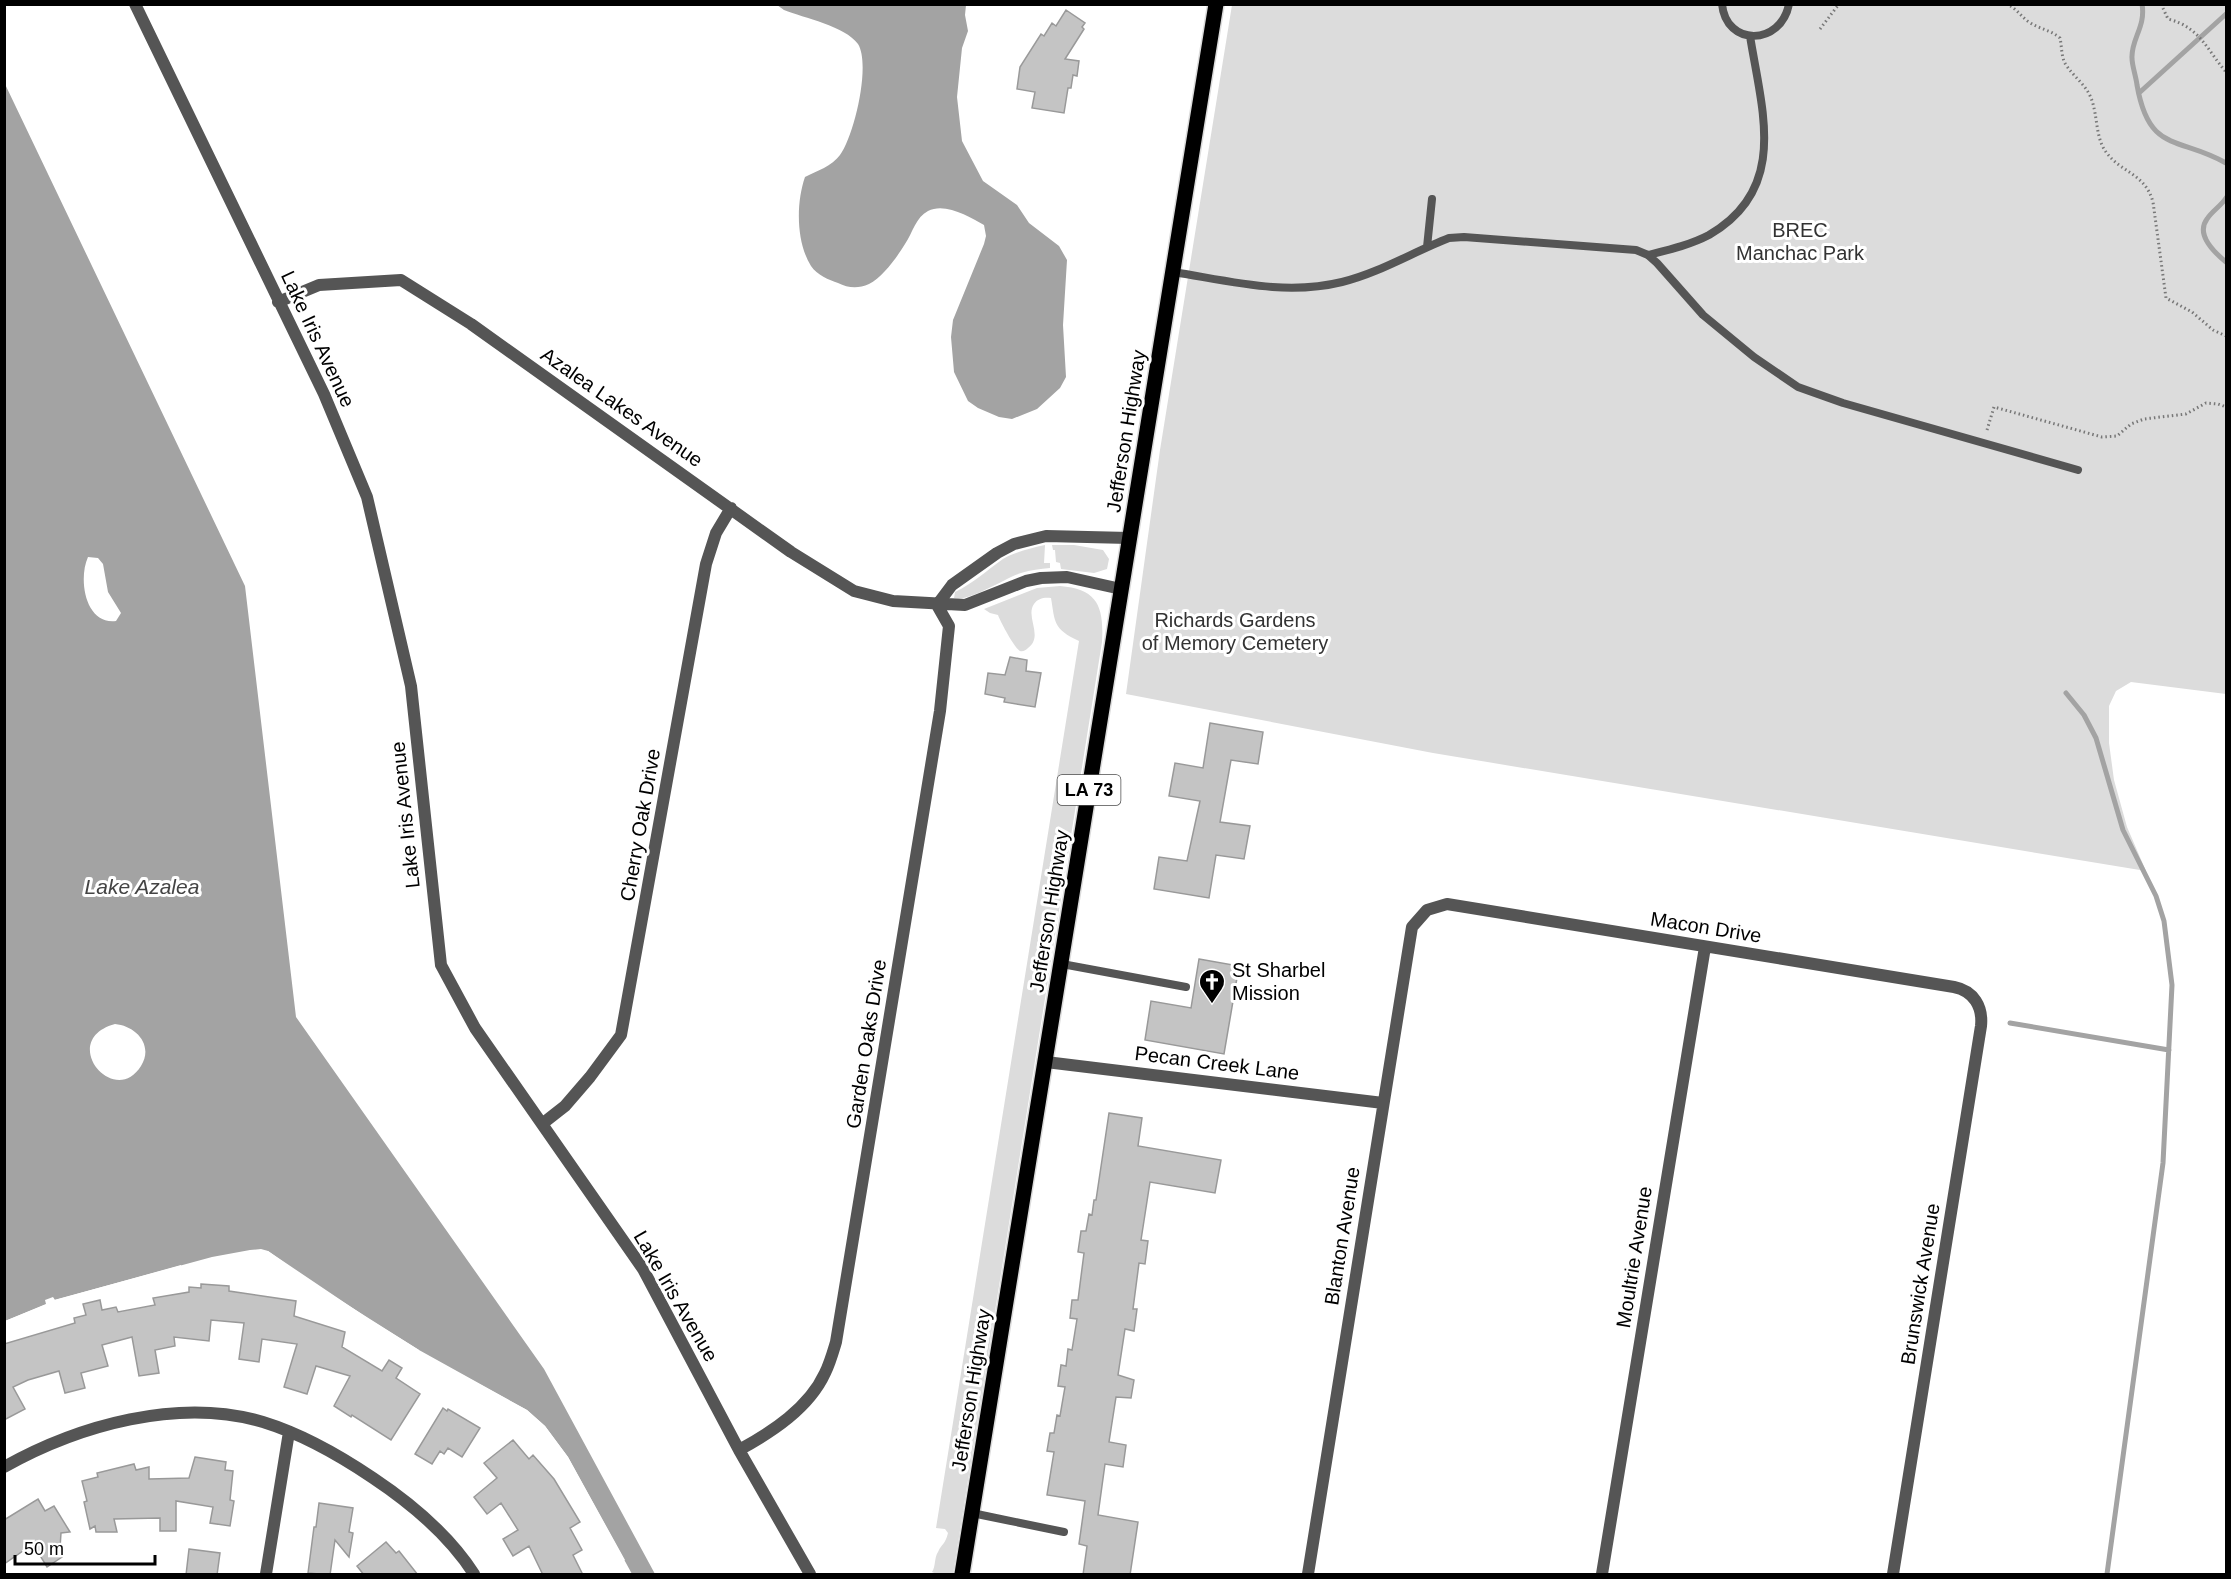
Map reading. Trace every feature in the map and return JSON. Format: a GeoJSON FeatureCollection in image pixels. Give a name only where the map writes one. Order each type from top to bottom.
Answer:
{"type":"FeatureCollection","features":[{"type":"Feature","properties":{"kind":"main road","name":"Jefferson Highway"},"geometry":{"type":"LineString","coordinates":[[965,1574],[972,1513],[1216,4]]}},
{"type":"Feature","properties":{"kind":"street","name":"Lake Iris Avenue"},"geometry":{"type":"LineString","coordinates":[[135,4],[324,394],[367,497],[411,686],[441,965],[475,1028],[643,1269],[739,1450],[810,1575]]}},
{"type":"Feature","properties":{"kind":"street","name":"Azalea Lakes Avenue"},"geometry":{"type":"LineString","coordinates":[[278,302],[319,285],[401,280],[471,324],[791,552],[854,591],[893,601],[965,605],[1026,581],[1041,578],[1066,577],[1121,589]]}},
{"type":"Feature","properties":{"kind":"street","name":"Cherry Oak Drive"},"geometry":{"type":"LineString","coordinates":[[542,1124],[565,1106],[621,1035],[706,564],[716,533],[731,508]]}},
{"type":"Feature","properties":{"kind":"street"},"geometry":{"type":"LineString","coordinates":[[937,605],[952,585],[997,553],[1023,541],[1046,536],[1129,538]]}},
{"type":"Feature","properties":{"kind":"street","name":"Garden Oaks Drive"},"geometry":{"type":"LineString","coordinates":[[739,1450],[756,1441],[789,1417],[809,1398],[825,1374],[837,1342],[940,711],[949,626],[937,605]]}},
{"type":"Feature","properties":{"kind":"street","name":"Macon Drive"},"geometry":{"type":"LineString","coordinates":[[1427,910],[1447,904],[1954,987],[1965,991],[1976,1000]]}},
{"type":"Feature","properties":{"kind":"street","name":"Blanton Avenue"},"geometry":{"type":"LineString","coordinates":[[1308,1575],[1412,927],[1427,910]]}},
{"type":"Feature","properties":{"kind":"street","name":"Moultrie Avenue"},"geometry":{"type":"LineString","coordinates":[[1602,1575],[1705,947]]}},
{"type":"Feature","properties":{"kind":"street","name":"Brunswick Avenue"},"geometry":{"type":"LineString","coordinates":[[1893,1575],[1981,1026],[1981,1012],[1976,1000]]}},
{"type":"Feature","properties":{"kind":"street","name":"Pecan Creek Lane"},"geometry":{"type":"LineString","coordinates":[[1046,1062],[1383,1103]]}},
{"type":"Feature","properties":{"kind":"street"},"geometry":{"type":"LineString","coordinates":[[4,1467],[65,1437],[123,1421],[180,1413],[222,1414],[262,1422],[289,1432],[342,1458],[381,1483],[420,1513],[460,1553],[474,1575]]}},
{"type":"Feature","properties":{"kind":"street"},"geometry":{"type":"LineString","coordinates":[[266,1575],[289,1432]]}},
{"type":"Feature","properties":{"kind":"lane"},"geometry":{"type":"LineString","coordinates":[[1722,4],[1725,18],[1732,27],[1750,36],[1762,36],[1782,25],[1790,4]]}},
{"type":"Feature","properties":{"kind":"lane"},"geometry":{"type":"LineString","coordinates":[[1648,255],[1682,246],[1708,235],[1736,215],[1755,190],[1763,165],[1764,134],[1750,36]]}},
{"type":"Feature","properties":{"kind":"lane"},"geometry":{"type":"LineString","coordinates":[[1427,247],[1432,199]]}},
{"type":"Feature","properties":{"kind":"lane"},"geometry":{"type":"LineString","coordinates":[[1173,272],[1265,288],[1303,288],[1353,279],[1449,238],[1464,237],[1636,250],[1648,255],[1703,315],[1775,373],[1798,387],[1843,403],[2078,470]]}},
{"type":"Feature","properties":{"kind":"lane"},"geometry":{"type":"LineString","coordinates":[[1062,964],[1186,987]]}},
{"type":"Feature","properties":{"kind":"lane"},"geometry":{"type":"LineString","coordinates":[[972,1513],[1064,1532]]}},
{"type":"Feature","properties":{"kind":"path"},"geometry":{"type":"LineString","coordinates":[[1820,29],[1839,4]]}},
{"type":"Feature","properties":{"kind":"path"},"geometry":{"type":"LineString","coordinates":[[2006,4],[2017,10],[2028,22],[2060,38],[2065,63],[2080,80],[2091,98],[2106,152],[2137,176],[2148,188],[2153,202],[2166,298],[2192,312],[2213,330],[2226,336]]}},
{"type":"Feature","properties":{"kind":"path"},"geometry":{"type":"LineString","coordinates":[[2161,4],[2168,19],[2183,25],[2203,40],[2226,72]]}},
{"type":"Feature","properties":{"kind":"path"},"geometry":{"type":"LineString","coordinates":[[1983,443],[1994,407],[2102,437],[2117,436],[2127,426],[2144,419],[2186,414],[2206,403],[2226,407]]}},
{"type":"Feature","properties":{"kind":"green space"},"geometry":{"type":"Polygon","coordinates":[[[1232,5],[2226,5],[2226,694],[2131,682],[2116,691],[2109,706],[2109,743],[2114,780],[2127,827],[2146,871],[1433,753],[1126,694],[1160,450],[1232,5]]]}},
{"type":"Feature","properties":{"kind":"green space"},"geometry":{"type":"Polygon","coordinates":[[[1045,545],[1044,563],[1050,563],[1050,568],[1021,573],[977,594],[960,599],[954,598],[955,592],[1003,559],[1018,552],[1045,545]]]}},
{"type":"Feature","properties":{"kind":"green space"},"geometry":{"type":"Polygon","coordinates":[[[1052,545],[1074,545],[1103,550],[1109,559],[1107,569],[1094,573],[1061,569],[1060,563],[1056,562],[1052,545]]]}},
{"type":"Feature","properties":{"kind":"green space"},"geometry":{"type":"Polygon","coordinates":[[[1060,586],[1083,591],[1096,602],[1102,619],[1102,642],[953,1574],[936,1574],[932,1572],[936,1557],[948,1533],[945,1529],[936,1528],[1079,641],[1064,633],[1057,624],[1051,598],[1042,598],[1034,604],[1032,615],[1034,638],[1032,643],[1022,651],[1015,645],[998,615],[984,609],[1037,588],[1060,586]]]}},
{"type":"Feature","properties":{"kind":"water"},"geometry":{"type":"Polygon","coordinates":[[[777,5],[966,5],[968,31],[962,48],[957,97],[962,141],[983,181],[1017,205],[1029,223],[1059,246],[1067,260],[1063,325],[1066,377],[1060,388],[1037,409],[1012,419],[999,417],[978,408],[968,401],[954,372],[951,337],[953,320],[984,244],[986,236],[984,225],[949,209],[928,211],[918,221],[894,261],[874,281],[861,287],[842,285],[820,275],[811,266],[802,246],[800,234],[799,210],[802,187],[805,177],[824,168],[840,155],[851,133],[862,83],[862,54],[858,44],[844,32],[784,10],[777,5]]]}},
{"type":"Feature","properties":{"kind":"water","name":"Lake Azalea"},"geometry":{"type":"Polygon","coordinates":[[[4,82],[245,586],[296,1017],[544,1369],[655,1574],[632,1574],[568,1457],[545,1426],[527,1410],[419,1350],[268,1251],[250,1250],[212,1257],[54,1300],[53,1298],[47,1304],[5,1321],[4,82]],[[88,557],[84,577],[87,599],[97,616],[105,620],[116,621],[121,613],[108,592],[103,564],[98,558],[88,557]],[[115,1024],[98,1032],[91,1043],[91,1056],[96,1067],[106,1076],[117,1080],[130,1077],[141,1066],[145,1051],[141,1038],[136,1033],[130,1028],[115,1024]]]}},
{"type":"Feature","properties":{"kind":"pier"},"geometry":{"type":"Polygon","coordinates":[[[250,1250],[268,1251],[313,1283],[419,1350],[417,1353],[267,1254],[249,1254],[250,1250]]]}},
{"type":"Feature","properties":{"kind":"pier"},"geometry":{"type":"Polygon","coordinates":[[[181,1265],[182,1268],[55,1303],[51,1301],[48,1306],[4,1324],[5,1321],[46,1304],[45,1300],[53,1297],[55,1300],[181,1265]]]}},
{"type":"Feature","properties":{"kind":"pier"},"geometry":{"type":"Polygon","coordinates":[[[461,1374],[527,1410],[545,1426],[568,1457],[625,1560],[623,1561],[564,1455],[543,1428],[519,1409],[460,1376],[461,1374]]]}},
{"type":"Feature","properties":{"kind":"building"},"geometry":{"type":"Polygon","coordinates":[[[1066,10],[1085,23],[1082,27],[1084,29],[1065,59],[1079,61],[1077,76],[1073,75],[1071,88],[1068,88],[1064,113],[1032,108],[1035,92],[1017,89],[1020,67],[1041,34],[1044,36],[1052,23],[1056,26],[1066,10]]]}},
{"type":"Feature","properties":{"kind":"building"},"geometry":{"type":"Polygon","coordinates":[[[1010,657],[1027,660],[1026,671],[1041,673],[1035,707],[1004,702],[1005,698],[985,694],[988,673],[1005,675],[1010,657]]]}},
{"type":"Feature","properties":{"kind":"building"},"geometry":{"type":"Polygon","coordinates":[[[1210,723],[1263,732],[1258,764],[1231,760],[1220,822],[1250,826],[1244,859],[1216,855],[1209,898],[1154,889],[1159,857],[1187,861],[1200,801],[1169,796],[1175,763],[1203,768],[1210,723]]]}},
{"type":"Feature","properties":{"kind":"building","name":"St Sharbel Mission"},"geometry":{"type":"Polygon","coordinates":[[[1199,959],[1239,966],[1224,1054],[1145,1040],[1151,1001],[1191,1008],[1199,959]]]}},
{"type":"Feature","properties":{"kind":"building"},"geometry":{"type":"Polygon","coordinates":[[[1109,1113],[1142,1118],[1138,1146],[1221,1160],[1215,1193],[1150,1182],[1141,1240],[1148,1241],[1145,1264],[1139,1263],[1133,1309],[1137,1309],[1134,1331],[1125,1329],[1118,1375],[1134,1380],[1131,1398],[1116,1397],[1109,1442],[1126,1445],[1123,1467],[1105,1464],[1098,1515],[1138,1522],[1130,1575],[1083,1575],[1087,1546],[1079,1544],[1085,1501],[1047,1495],[1054,1452],[1047,1451],[1050,1433],[1054,1433],[1057,1415],[1060,1416],[1065,1387],[1058,1386],[1061,1365],[1066,1366],[1068,1349],[1072,1350],[1077,1319],[1070,1318],[1072,1300],[1078,1300],[1084,1253],[1078,1252],[1081,1231],[1086,1231],[1089,1214],[1092,1215],[1094,1200],[1096,1200],[1109,1113]]]}},
{"type":"Feature","properties":{"kind":"building"},"geometry":{"type":"Polygon","coordinates":[[[201,1284],[229,1286],[229,1291],[296,1301],[294,1316],[345,1332],[342,1347],[382,1371],[389,1360],[402,1368],[396,1378],[420,1394],[391,1440],[334,1406],[350,1376],[316,1366],[307,1394],[284,1387],[297,1344],[262,1339],[259,1362],[239,1359],[244,1323],[211,1320],[209,1341],[174,1337],[175,1346],[155,1350],[159,1373],[139,1376],[132,1337],[102,1345],[108,1366],[81,1373],[85,1388],[65,1393],[59,1371],[13,1387],[25,1409],[4,1420],[4,1344],[75,1323],[74,1318],[86,1315],[83,1304],[100,1300],[102,1310],[116,1307],[118,1312],[155,1305],[153,1298],[189,1292],[189,1287],[201,1288],[201,1284]]]}},
{"type":"Feature","properties":{"kind":"building"},"geometry":{"type":"Polygon","coordinates":[[[443,1408],[480,1428],[462,1457],[448,1448],[444,1454],[440,1451],[432,1464],[415,1454],[443,1408]]]}},
{"type":"Feature","properties":{"kind":"building"},"geometry":{"type":"Polygon","coordinates":[[[513,1440],[529,1459],[533,1455],[554,1479],[580,1522],[570,1528],[582,1550],[573,1555],[583,1575],[543,1575],[529,1546],[513,1556],[503,1539],[518,1530],[501,1503],[487,1514],[474,1497],[497,1478],[484,1463],[513,1440]]]}},
{"type":"Feature","properties":{"kind":"building"},"geometry":{"type":"Polygon","coordinates":[[[195,1457],[226,1462],[225,1470],[233,1471],[230,1500],[234,1501],[230,1526],[210,1523],[213,1507],[176,1501],[176,1531],[160,1531],[160,1518],[114,1519],[117,1532],[96,1532],[95,1526],[90,1529],[82,1481],[98,1477],[97,1473],[134,1464],[136,1470],[149,1467],[149,1479],[189,1478],[195,1457]]]}},
{"type":"Feature","properties":{"kind":"building"},"geometry":{"type":"Polygon","coordinates":[[[38,1499],[45,1511],[54,1506],[70,1532],[61,1533],[58,1550],[62,1557],[47,1567],[33,1544],[4,1564],[4,1520],[38,1499]]]}},
{"type":"Feature","properties":{"kind":"building"},"geometry":{"type":"Polygon","coordinates":[[[319,1503],[353,1508],[349,1532],[353,1533],[349,1557],[335,1540],[330,1575],[308,1573],[319,1503]]]}},
{"type":"Feature","properties":{"kind":"building"},"geometry":{"type":"Polygon","coordinates":[[[386,1542],[396,1553],[399,1551],[418,1575],[364,1575],[357,1566],[386,1542]]]}},
{"type":"Feature","properties":{"kind":"building"},"geometry":{"type":"Polygon","coordinates":[[[189,1549],[220,1553],[217,1575],[186,1575],[189,1549]]]}},
{"type":"Feature","properties":{"kind":"waterway"},"geometry":{"type":"LineString","coordinates":[[2142,4],[2142,19],[2132,51],[2132,61],[2142,107],[2149,122],[2168,140],[2226,163]]}},
{"type":"Feature","properties":{"kind":"waterway"},"geometry":{"type":"LineString","coordinates":[[2139,93],[2226,14]]}},
{"type":"Feature","properties":{"kind":"waterway"},"geometry":{"type":"LineString","coordinates":[[2226,198],[2211,213],[2203,231],[2208,243],[2226,262]]}},
{"type":"Feature","properties":{"kind":"waterway"},"geometry":{"type":"LineString","coordinates":[[2066,693],[2084,715],[2096,738],[2123,830],[2156,896],[2164,921],[2172,985],[2163,1163],[2107,1574]]}},
{"type":"Feature","properties":{"kind":"waterway"},"geometry":{"type":"LineString","coordinates":[[2010,1023],[2169,1050]]}},
{"type":"Feature","properties":{"kind":"place","name":"St Sharbel Mission"},"geometry":{"type":"Point","coordinates":[1212,1005]}},
{"type":"Feature","properties":{"kind":"park label","name":"BREC Manchac Park"},"geometry":{"type":"Point","coordinates":[1800,242]}},
{"type":"Feature","properties":{"kind":"park label","name":"Richards Gardens of Memory Cemetery"},"geometry":{"type":"Point","coordinates":[1235,632]}}]}
